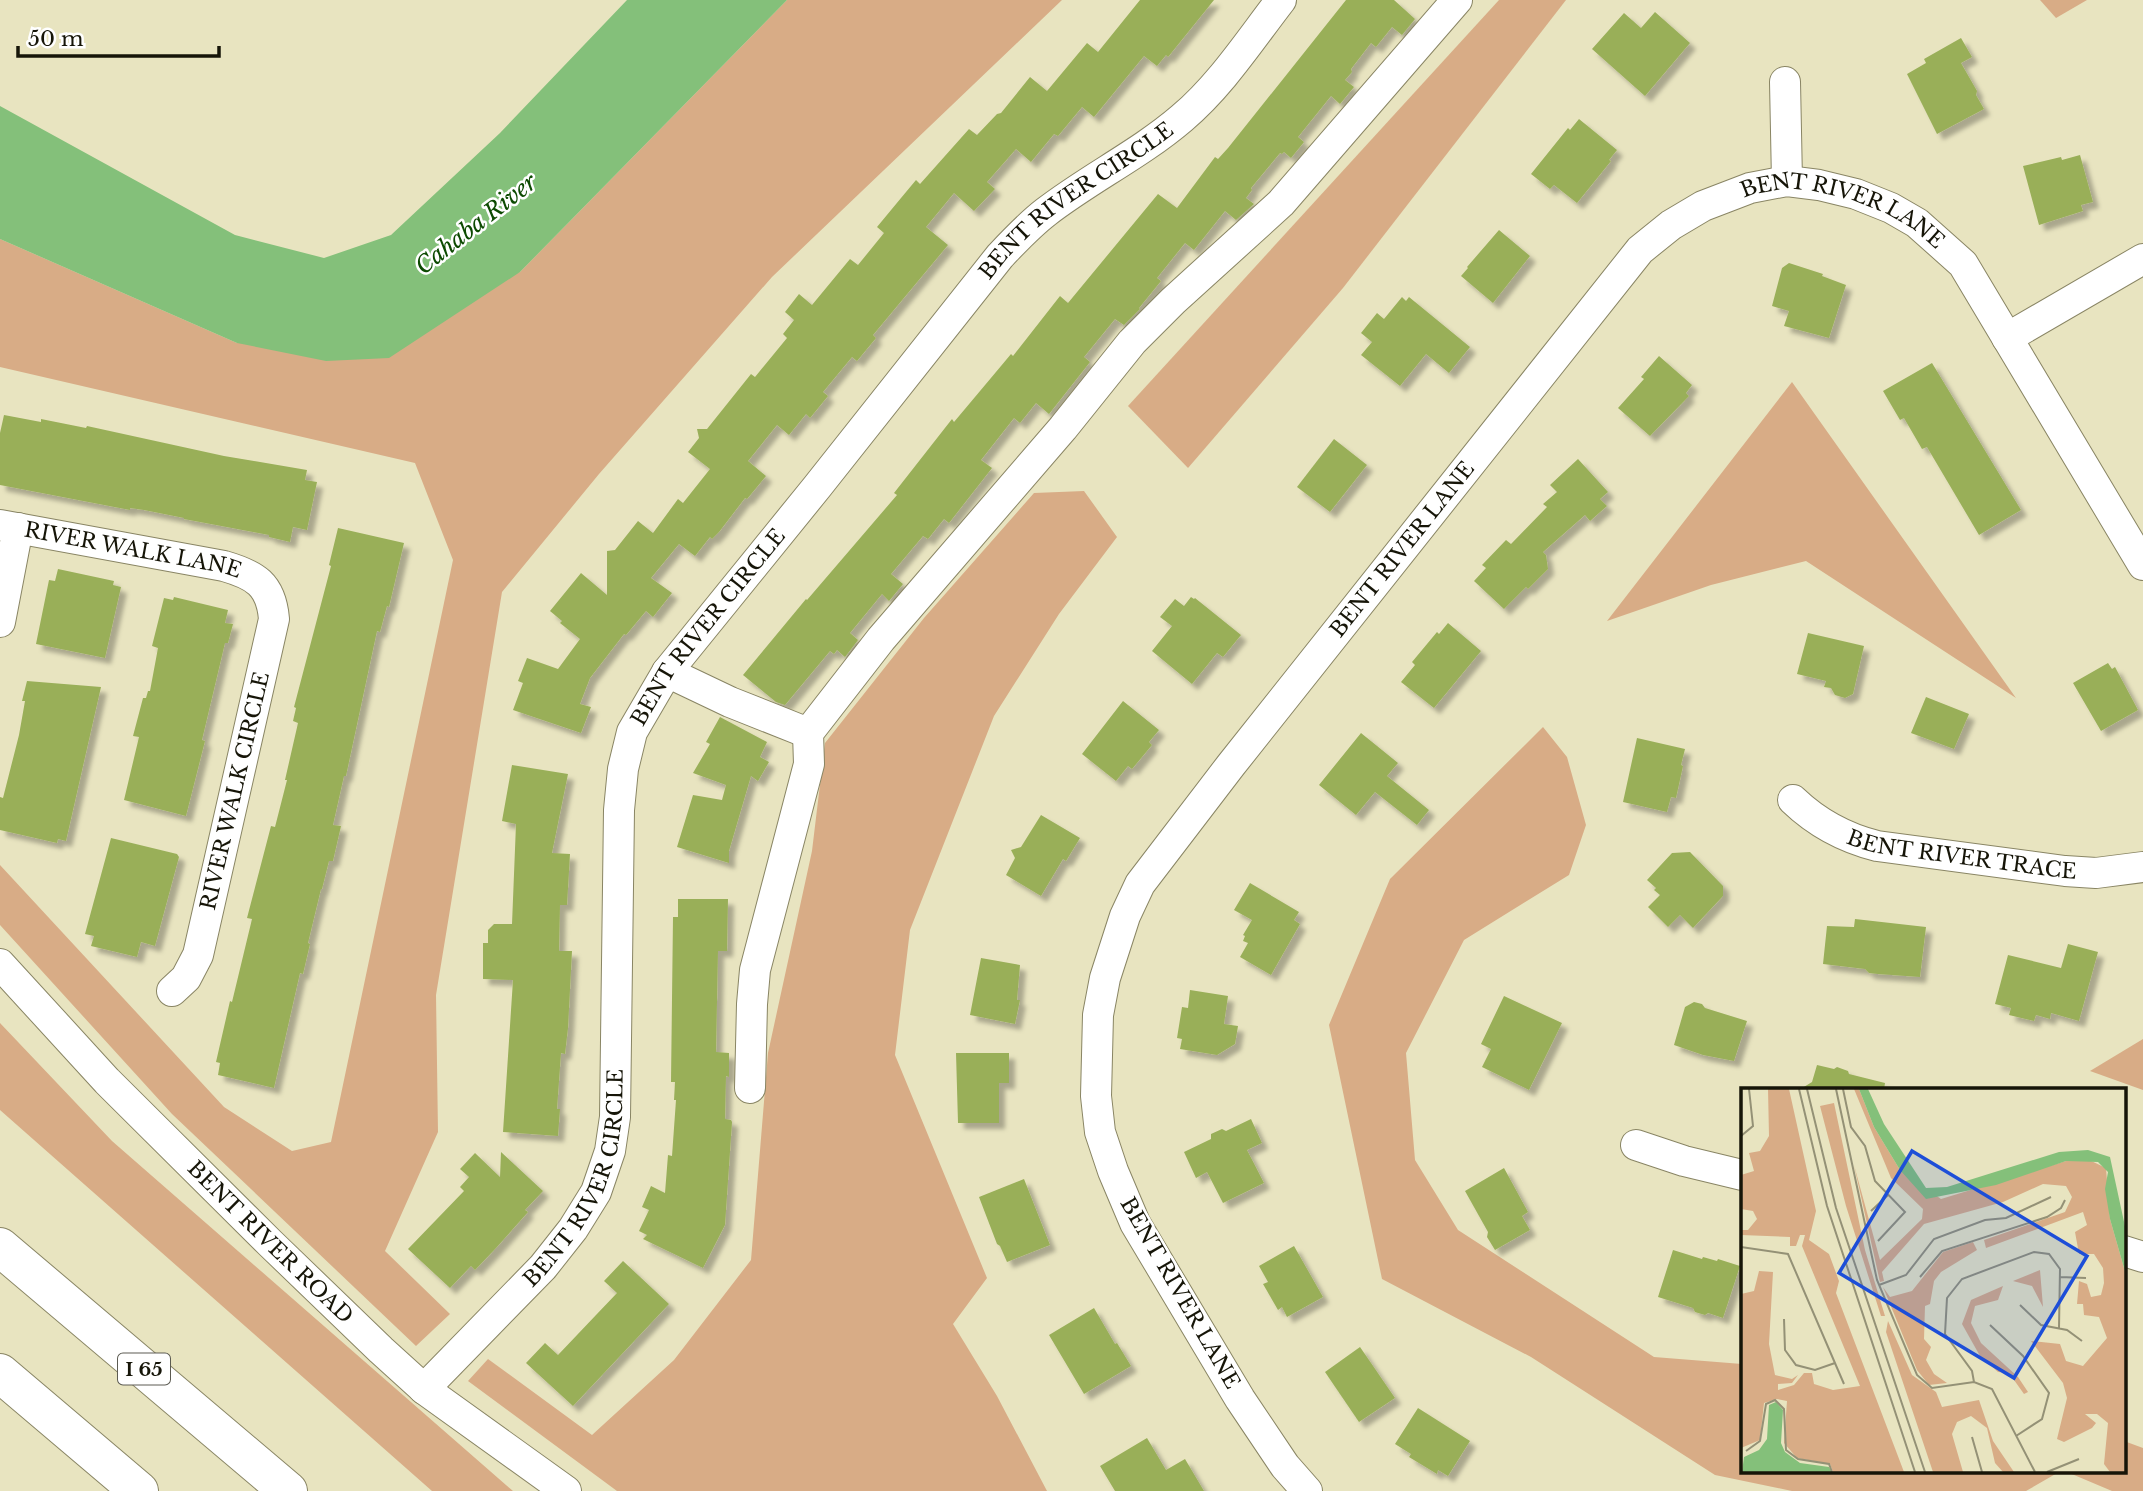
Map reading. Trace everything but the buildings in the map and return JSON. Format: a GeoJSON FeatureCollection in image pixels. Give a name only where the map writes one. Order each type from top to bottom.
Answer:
{"type":"FeatureCollection","features":[{"type":"Feature","properties":{"kind":"highway","name":"I 65"},"geometry":{"type":"LineString","coordinates":[[0,1247],[288,1491]]}},
{"type":"Feature","properties":{"kind":"highway"},"geometry":{"type":"LineString","coordinates":[[0,1373],[139,1491]]}},
{"type":"Feature","properties":{"kind":"street","name":"BENT RIVER CIRCLE"},"geometry":{"type":"LineString","coordinates":[[424,1389],[543,1267],[573,1229],[596,1192],[610,1151],[615,1117],[619,810],[622,769],[632,732],[667,672],[1000,256],[1024,230],[1048,211],[1153,140],[1182,117],[1208,92],[1282,0]]}},
{"type":"Feature","properties":{"kind":"street"},"geometry":{"type":"LineString","coordinates":[[750,1088],[755,970],[810,764],[808,733],[881,639],[1063,428],[1132,342],[1281,203],[1458,0]]}},
{"type":"Feature","properties":{"kind":"street"},"geometry":{"type":"LineString","coordinates":[[1785,82],[1787,181]]}},
{"type":"Feature","properties":{"kind":"street","name":"BENT RIVER LANE"},"geometry":{"type":"LineString","coordinates":[[1307,1491],[1285,1466],[1240,1399],[1135,1223],[1113,1171],[1100,1132],[1096,1096],[1098,1015],[1105,978],[1125,916],[1140,884],[1216,784],[1640,250],[1671,225],[1703,206],[1750,188],[1787,181],[1856,194],[1891,208],[1917,223],[1963,264],[2143,565]]}},
{"type":"Feature","properties":{"kind":"street"},"geometry":{"type":"LineString","coordinates":[[2007,338],[2143,259]]}},
{"type":"Feature","properties":{"kind":"street"},"geometry":{"type":"LineString","coordinates":[[0,622],[9,526]]}},
{"type":"Feature","properties":{"kind":"street","name":"RIVER WALK LANE"},"geometry":{"type":"LineString","coordinates":[[9,526],[224,566],[245,572],[263,583]]}},
{"type":"Feature","properties":{"kind":"street","name":"RIVER WALK CIRCLE"},"geometry":{"type":"LineString","coordinates":[[172,991],[186,978],[198,955],[274,618],[272,602],[263,583]]}},
{"type":"Feature","properties":{"kind":"street"},"geometry":{"type":"LineString","coordinates":[[667,672],[730,702],[808,733]]}},
{"type":"Feature","properties":{"kind":"street","name":"BENT RIVER TRACE"},"geometry":{"type":"LineString","coordinates":[[1793,800],[1841,834],[1877,846],[2066,871],[2096,873],[2143,867]]}},
{"type":"Feature","properties":{"kind":"street","name":"BENT RIVER ROAD"},"geometry":{"type":"LineString","coordinates":[[0,964],[116,1090],[270,1243],[424,1389],[566,1491]]}},
{"type":"Feature","properties":{"kind":"street"},"geometry":{"type":"LineString","coordinates":[[1636,1145],[1684,1161],[1741,1175]]}},
{"type":"Feature","properties":{"kind":"street"},"geometry":{"type":"LineString","coordinates":[[2126,1252],[2143,1257]]}},
{"type":"Feature","properties":{"kind":"shaded area"},"geometry":{"type":"Polygon","coordinates":[[[787,0],[1062,0],[772,277],[599,474],[502,592],[436,995],[438,1132],[385,1251],[450,1314],[416,1346],[172,1114],[0,925],[0,865],[224,1107],[292,1151],[331,1142],[453,560],[415,463],[0,367],[0,239],[237,343],[520,272],[787,0]]]}},
{"type":"Feature","properties":{"kind":"shaded area"},"geometry":{"type":"Polygon","coordinates":[[[1499,0],[1566,0],[1343,288],[1188,468],[1128,406],[1499,0]]]}},
{"type":"Feature","properties":{"kind":"shaded area"},"geometry":{"type":"Polygon","coordinates":[[[2040,0],[2087,0],[2056,18],[2040,0]]]}},
{"type":"Feature","properties":{"kind":"shaded area"},"geometry":{"type":"Polygon","coordinates":[[[1792,382],[2016,698],[1806,561],[1711,585],[1607,621],[1792,382]]]}},
{"type":"Feature","properties":{"kind":"shaded area"},"geometry":{"type":"Polygon","coordinates":[[[1084,491],[1117,537],[1059,614],[994,716],[910,930],[895,1055],[987,1278],[953,1324],[997,1396],[1047,1491],[617,1491],[468,1381],[488,1359],[592,1435],[674,1360],[751,1260],[768,1053],[812,851],[825,743],[924,618],[1034,493],[1084,491]]]}},
{"type":"Feature","properties":{"kind":"shaded area"},"geometry":{"type":"Polygon","coordinates":[[[1543,727],[1567,757],[1586,825],[1569,875],[1464,940],[1406,1053],[1415,1160],[1458,1230],[1654,1357],[1741,1364],[1741,1474],[2056,1474],[2026,1491],[1792,1491],[1715,1475],[1531,1357],[1382,1279],[1329,1025],[1390,879],[1543,727]]]}},
{"type":"Feature","properties":{"kind":"shaded area"},"geometry":{"type":"Polygon","coordinates":[[[0,1023],[112,1141],[513,1491],[432,1491],[0,1110],[0,1023]]]}},
{"type":"Feature","properties":{"kind":"shaded area"},"geometry":{"type":"Polygon","coordinates":[[[2143,1039],[2143,1090],[2090,1071],[2143,1039]]]}},
{"type":"Feature","properties":{"kind":"shaded area"},"geometry":{"type":"Polygon","coordinates":[[[2126,1442],[2143,1448],[2143,1491],[2112,1491],[2072,1474],[2126,1474],[2126,1442]]]}},
{"type":"Feature","properties":{"kind":"water","name":"Cahaba River"},"geometry":{"type":"Polygon","coordinates":[[[627,0],[787,0],[520,272],[389,358],[326,361],[237,343],[0,239],[0,106],[235,235],[324,258],[391,235],[500,133],[627,0]]]}}]}
